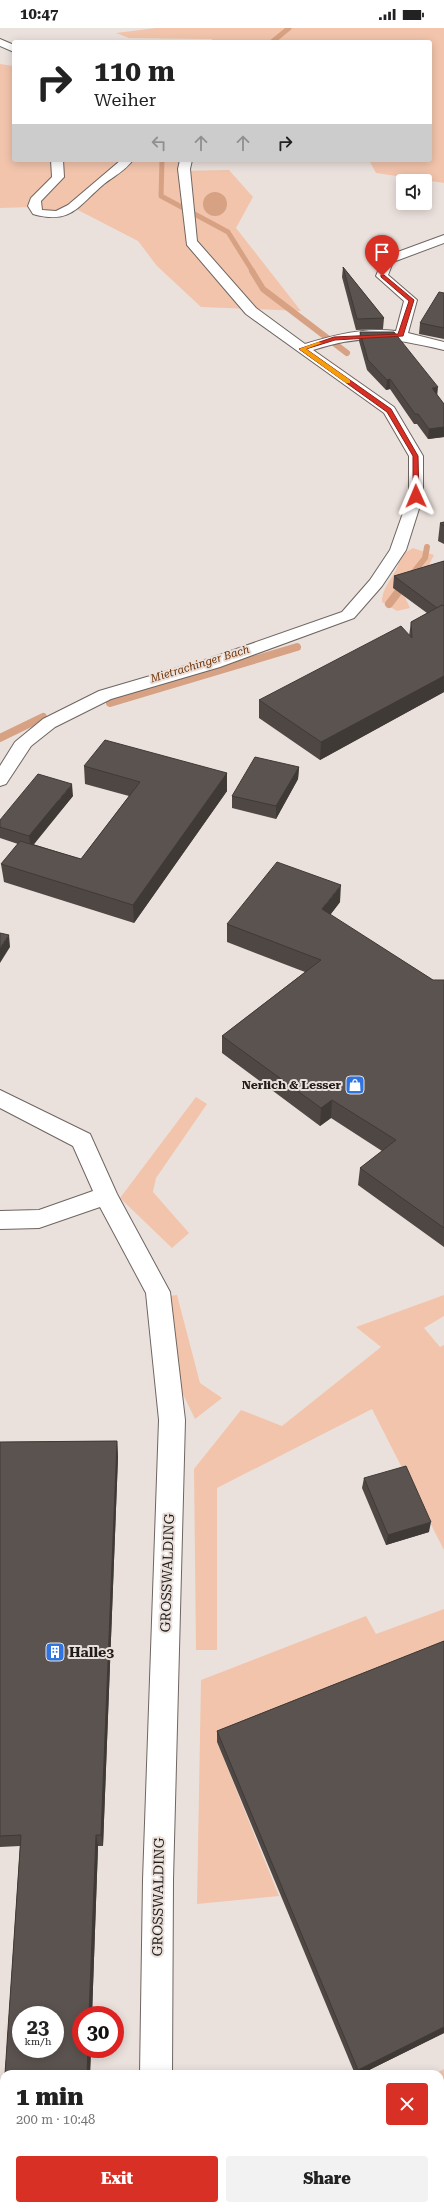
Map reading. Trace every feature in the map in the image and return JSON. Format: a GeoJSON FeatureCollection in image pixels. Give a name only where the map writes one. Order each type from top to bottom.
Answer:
{"type":"FeatureCollection","features":[{"type":"Feature","properties":{"kind":"street"},"geometry":{"type":"LineString","coordinates":[[0,42],[12,48]]}},
{"type":"Feature","properties":{"kind":"street"},"geometry":{"type":"LineString","coordinates":[[56,162],[58,177],[47,190],[35,200],[34,206],[37,212],[46,216],[56,215],[75,207],[100,182],[125,162]]}},
{"type":"Feature","properties":{"kind":"street"},"geometry":{"type":"LineString","coordinates":[[0,780],[24,742],[49,723],[105,695],[214,663],[348,615],[376,583],[398,550],[416,496],[416,456],[389,410],[251,311],[191,242],[184,169],[186,162]]}},
{"type":"Feature","properties":{"kind":"street"},"geometry":{"type":"LineString","coordinates":[[401,335],[411,300],[382,276],[388,260],[444,239]]}},
{"type":"Feature","properties":{"kind":"street"},"geometry":{"type":"LineString","coordinates":[[302,349],[334,338],[375,335],[401,335],[444,346]]}},
{"type":"Feature","properties":{"kind":"street","name":"GROSSWALDING"},"geometry":{"type":"LineString","coordinates":[[0,1098],[82,1140],[106,1196],[158,1292],[172,1420],[158,1880],[156,2070]]}},
{"type":"Feature","properties":{"kind":"street"},"geometry":{"type":"LineString","coordinates":[[0,1220],[39,1219],[106,1196]]}},
{"type":"Feature","properties":{"kind":"shaded area"},"geometry":{"type":"Polygon","coordinates":[[[156,28],[444,28],[444,183],[432,181],[432,174],[396,174],[396,176],[376,173],[370,162],[432,162],[432,40],[212,40],[129,38],[116,33],[156,28]]]}},
{"type":"Feature","properties":{"kind":"shaded area"},"geometry":{"type":"Polygon","coordinates":[[[0,64],[12,66],[12,162],[187,162],[185,171],[229,170],[253,197],[236,228],[301,311],[201,307],[157,266],[138,241],[74,208],[44,216],[34,207],[0,208],[0,64]]]}},
{"type":"Feature","properties":{"kind":"shaded area"},"geometry":{"type":"Polygon","coordinates":[[[215,192],[224,195],[227,204],[224,213],[215,216],[206,213],[203,204],[206,195],[215,192]]]}},
{"type":"Feature","properties":{"kind":"shaded area"},"geometry":{"type":"Polygon","coordinates":[[[413,548],[434,555],[423,577],[404,595],[410,608],[397,611],[382,602],[383,596],[387,584],[397,568],[400,556],[413,548]]]}},
{"type":"Feature","properties":{"kind":"shaded area"},"geometry":{"type":"Polygon","coordinates":[[[196,1097],[207,1104],[156,1178],[153,1192],[189,1233],[172,1248],[120,1198],[196,1097]]]}},
{"type":"Feature","properties":{"kind":"shaded area"},"geometry":{"type":"Polygon","coordinates":[[[177,1295],[200,1383],[222,1398],[195,1419],[181,1390],[168,1296],[177,1295]]]}},
{"type":"Feature","properties":{"kind":"shaded area"},"geometry":{"type":"Polygon","coordinates":[[[444,1295],[444,1316],[424,1328],[440,1347],[444,1345],[444,1550],[372,1409],[217,1488],[217,1650],[196,1650],[194,1469],[241,1410],[282,1426],[381,1347],[356,1327],[444,1295]]]}},
{"type":"Feature","properties":{"kind":"shaded area"},"geometry":{"type":"Polygon","coordinates":[[[444,1609],[444,1652],[217,1742],[279,1896],[197,1904],[201,1680],[366,1616],[376,1634],[444,1609]]]}},
{"type":"Feature","properties":{"kind":"building"},"geometry":{"type":"Polygon","coordinates":[[[343,267],[384,318],[357,319],[343,267]]]}},
{"type":"Feature","properties":{"kind":"building"},"geometry":{"type":"Polygon","coordinates":[[[439,292],[444,293],[444,328],[420,323],[439,292]]]}},
{"type":"Feature","properties":{"kind":"building"},"geometry":{"type":"Polygon","coordinates":[[[360,332],[394,332],[438,387],[432,388],[444,404],[444,427],[429,429],[418,414],[415,414],[390,379],[387,380],[368,360],[360,332]]]}},
{"type":"Feature","properties":{"kind":"building"},"geometry":{"type":"Polygon","coordinates":[[[444,561],[444,606],[442,605],[437,608],[394,576],[444,561]]]}},
{"type":"Feature","properties":{"kind":"building"},"geometry":{"type":"Polygon","coordinates":[[[442,605],[444,606],[444,676],[321,742],[259,700],[401,626],[412,638],[411,622],[442,605]]]}},
{"type":"Feature","properties":{"kind":"building"},"geometry":{"type":"Polygon","coordinates":[[[105,740],[227,773],[133,905],[1,864],[20,841],[81,859],[140,782],[84,766],[105,740]]]}},
{"type":"Feature","properties":{"kind":"building"},"geometry":{"type":"Polygon","coordinates":[[[255,757],[299,767],[276,806],[232,796],[255,757]]]}},
{"type":"Feature","properties":{"kind":"building"},"geometry":{"type":"Polygon","coordinates":[[[38,774],[72,784],[29,836],[0,827],[0,820],[38,774]]]}},
{"type":"Feature","properties":{"kind":"building","name":"Nerlich & Lesser"},"geometry":{"type":"Polygon","coordinates":[[[277,862],[341,885],[322,909],[433,980],[444,980],[444,1228],[360,1168],[396,1140],[332,1100],[321,1108],[222,1036],[321,960],[227,924],[277,862]]]}},
{"type":"Feature","properties":{"kind":"building"},"geometry":{"type":"Polygon","coordinates":[[[0,933],[9,935],[0,948],[0,933]]]}},
{"type":"Feature","properties":{"kind":"building","name":"Halle3"},"geometry":{"type":"Polygon","coordinates":[[[117,1441],[101,1835],[96,1835],[89,2006],[72,2006],[72,2058],[88,2058],[87,2070],[5,2070],[21,1835],[0,1836],[0,1442],[117,1441]]]}},
{"type":"Feature","properties":{"kind":"building"},"geometry":{"type":"Polygon","coordinates":[[[406,1466],[431,1522],[388,1535],[364,1478],[406,1466]]]}},
{"type":"Feature","properties":{"kind":"building"},"geometry":{"type":"Polygon","coordinates":[[[444,1641],[444,2027],[358,2070],[217,1731],[444,1641]]]}},
{"type":"Feature","properties":{"kind":"waterway","name":"Mietrachinger Bach"},"geometry":{"type":"LineString","coordinates":[[274,40],[289,28]]}},
{"type":"Feature","properties":{"kind":"waterway","name":"Mietrachinger Bach"},"geometry":{"type":"LineString","coordinates":[[162,162],[161,196],[228,232],[253,272]]}},
{"type":"Feature","properties":{"kind":"waterway","name":"Mietrachinger Bach"},"geometry":{"type":"LineString","coordinates":[[252,271],[263,289],[347,353]]}},
{"type":"Feature","properties":{"kind":"waterway","name":"Mietrachinger Bach"},"geometry":{"type":"LineString","coordinates":[[401,588],[425,558],[427,547]]}},
{"type":"Feature","properties":{"kind":"waterway","name":"Mietrachinger Bach"},"geometry":{"type":"LineString","coordinates":[[389,604],[402,587]]}},
{"type":"Feature","properties":{"kind":"waterway","name":"Mietrachinger Bach"},"geometry":{"type":"LineString","coordinates":[[110,703],[297,647]]}},
{"type":"Feature","properties":{"kind":"waterway","name":"Mietrachinger Bach"},"geometry":{"type":"LineString","coordinates":[[0,738],[43,717]]}},
{"type":"Feature","properties":{"kind":"slow traffic"},"geometry":{"type":"LineString","coordinates":[[320,343],[302,349],[348,381]]}},
{"type":"Feature","properties":{"kind":"place","name":"Nerlich & Lesser"},"geometry":{"type":"Point","coordinates":[355,1085]}},
{"type":"Feature","properties":{"kind":"place","name":"Halle3"},"geometry":{"type":"Point","coordinates":[55,1652]}},
{"type":"Feature","properties":{"kind":"route"},"geometry":{"type":"LineString","coordinates":[[382,276],[411,300],[401,335],[334,338],[302,349],[389,410],[416,456],[416,496]]}}]}
